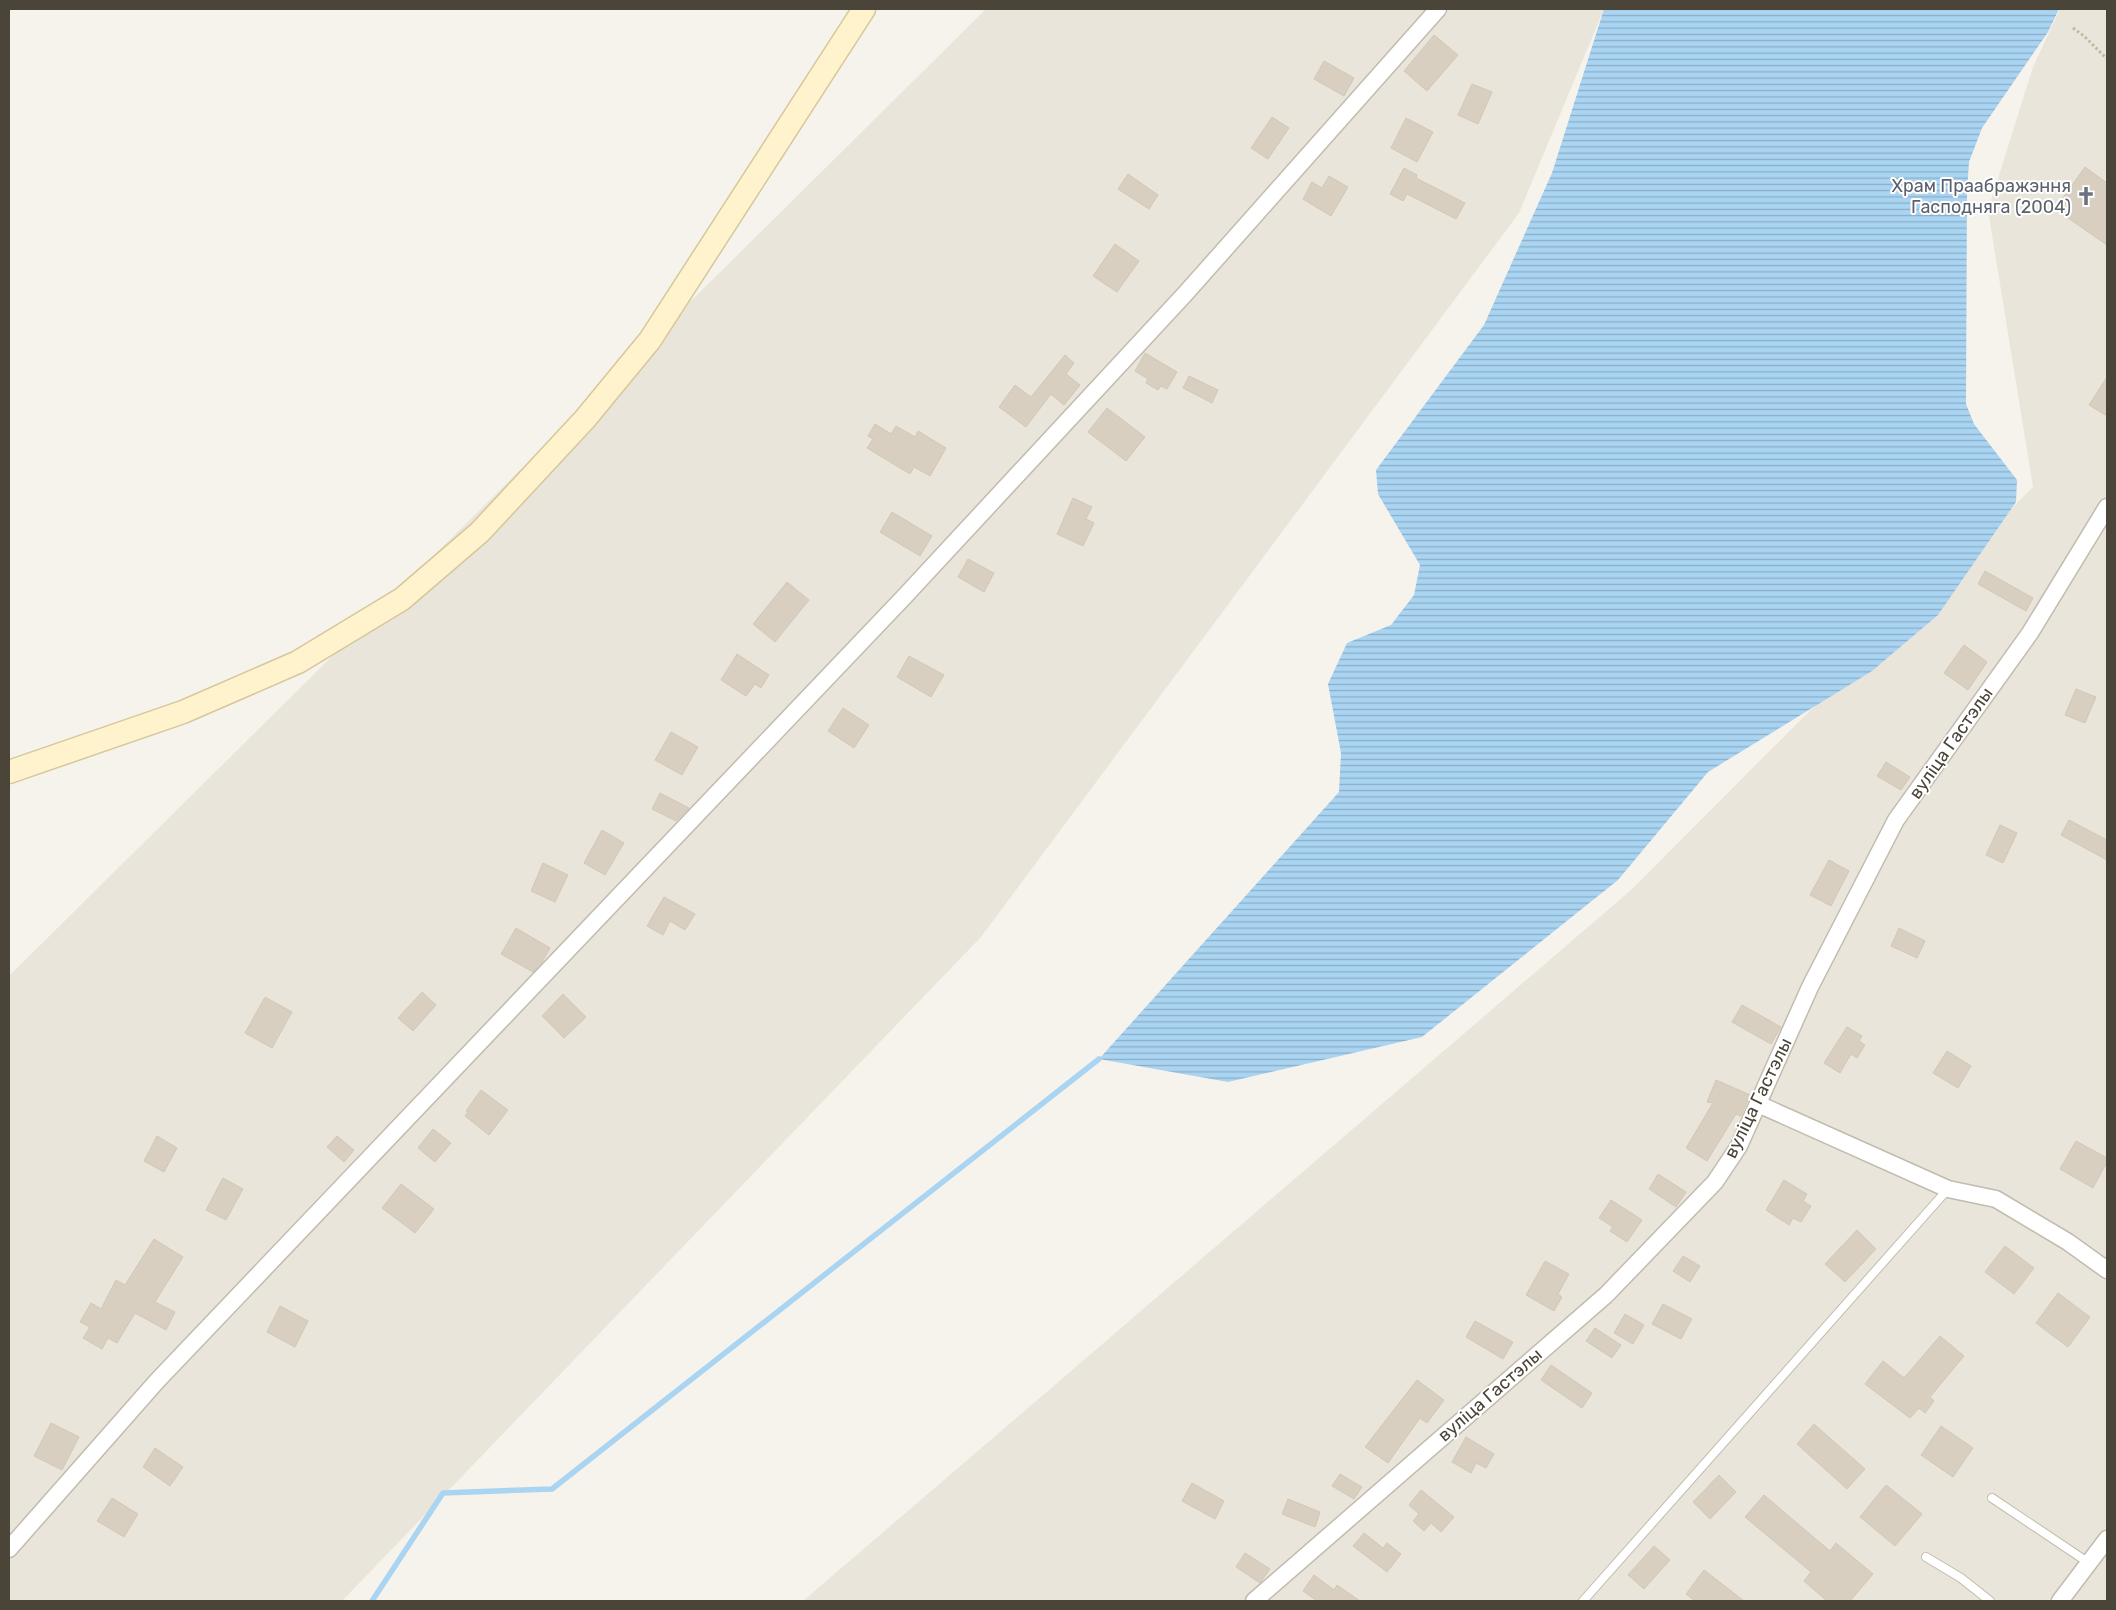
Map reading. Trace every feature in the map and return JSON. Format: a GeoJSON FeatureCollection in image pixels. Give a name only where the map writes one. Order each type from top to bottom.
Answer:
{"type":"FeatureCollection","features":[{"type":"Feature","properties":{"kind":"street"},"geometry":{"type":"LineString","coordinates":[[9,772],[183,712],[298,662],[402,599],[480,532],[585,419],[650,340],[864,9]]}},
{"type":"Feature","properties":{"kind":"street"},"geometry":{"type":"LineString","coordinates":[[9,1550],[157,1381],[904,598],[1185,294],[1438,9]]}},
{"type":"Feature","properties":{"kind":"street","name":"вуліца Гастэлы"},"geometry":{"type":"LineString","coordinates":[[1254,1601],[1606,1295],[1714,1182],[1739,1146],[1810,987],[1896,820],[2030,633],[2107,507]]}},
{"type":"Feature","properties":{"kind":"street"},"geometry":{"type":"LineString","coordinates":[[1758,1104],[1948,1188],[1996,1199],[2068,1242],[2107,1270]]}},
{"type":"Feature","properties":{"kind":"street"},"geometry":{"type":"LineString","coordinates":[[2060,1601],[2107,1539]]}},
{"type":"Feature","properties":{"kind":"lane"},"geometry":{"type":"LineString","coordinates":[[1583,1601],[1948,1188]]}},
{"type":"Feature","properties":{"kind":"lane"},"geometry":{"type":"LineString","coordinates":[[1992,1498],[2089,1563]]}},
{"type":"Feature","properties":{"kind":"lane"},"geometry":{"type":"LineString","coordinates":[[1926,1557],[1961,1578],[1990,1601]]}},
{"type":"Feature","properties":{"kind":"path"},"geometry":{"type":"LineString","coordinates":[[2073,28],[2107,59]]}},
{"type":"Feature","properties":{"kind":"shaded area"},"geometry":{"type":"Polygon","coordinates":[[[986,9],[1604,9],[1519,213],[981,937],[342,1601],[9,1601],[9,976],[986,9]]]}},
{"type":"Feature","properties":{"kind":"shaded area"},"geometry":{"type":"Polygon","coordinates":[[[2060,9],[2107,9],[2107,1601],[803,1601],[1630,891],[2033,487],[1988,210],[2033,67],[2060,9]]]}},
{"type":"Feature","properties":{"kind":"water"},"geometry":{"type":"Polygon","coordinates":[[[1604,9],[2059,9],[2048,32],[1982,128],[1969,162],[1967,192],[1966,404],[1974,424],[2017,480],[2016,502],[1938,615],[1872,671],[1708,772],[1618,880],[1422,1037],[1228,1082],[1099,1059],[1339,792],[1341,753],[1328,684],[1347,643],[1391,625],[1414,595],[1420,565],[1378,494],[1376,470],[1484,325],[1552,173],[1604,9]]]}},
{"type":"Feature","properties":{"kind":"building"},"geometry":{"type":"Polygon","coordinates":[[[1434,35],[1458,55],[1427,91],[1404,71],[1434,35]]]}},
{"type":"Feature","properties":{"kind":"building"},"geometry":{"type":"Polygon","coordinates":[[[1324,61],[1354,78],[1344,96],[1314,79],[1324,61]]]}},
{"type":"Feature","properties":{"kind":"building"},"geometry":{"type":"Polygon","coordinates":[[[1472,84],[1492,92],[1478,124],[1458,115],[1472,84]]]}},
{"type":"Feature","properties":{"kind":"building"},"geometry":{"type":"Polygon","coordinates":[[[1272,117],[1289,128],[1268,159],[1251,148],[1272,117]]]}},
{"type":"Feature","properties":{"kind":"building"},"geometry":{"type":"Polygon","coordinates":[[[1406,118],[1433,132],[1417,162],[1391,148],[1406,118]]]}},
{"type":"Feature","properties":{"kind":"building","name":"Храм Праабражэння Гасподняга (2004)"},"geometry":{"type":"Polygon","coordinates":[[[2085,167],[2107,183],[2107,245],[2055,209],[2085,167]]]}},
{"type":"Feature","properties":{"kind":"building"},"geometry":{"type":"Polygon","coordinates":[[[1404,168],[1417,175],[1416,178],[1465,203],[1456,219],[1407,194],[1403,201],[1390,194],[1404,168]]]}},
{"type":"Feature","properties":{"kind":"building"},"geometry":{"type":"Polygon","coordinates":[[[1128,174],[1158,195],[1149,209],[1118,189],[1128,174]]]}},
{"type":"Feature","properties":{"kind":"building"},"geometry":{"type":"Polygon","coordinates":[[[1329,176],[1348,187],[1331,216],[1303,199],[1312,182],[1322,188],[1329,176]]]}},
{"type":"Feature","properties":{"kind":"building"},"geometry":{"type":"Polygon","coordinates":[[[1115,244],[1139,261],[1117,292],[1093,276],[1115,244]]]}},
{"type":"Feature","properties":{"kind":"building"},"geometry":{"type":"Polygon","coordinates":[[[1145,353],[1177,372],[1167,389],[1161,386],[1158,390],[1146,383],[1148,379],[1135,371],[1145,353]]]}},
{"type":"Feature","properties":{"kind":"building"},"geometry":{"type":"Polygon","coordinates":[[[1065,355],[1074,363],[1066,374],[1080,385],[1064,405],[1051,394],[1026,427],[999,407],[1015,385],[1031,397],[1065,355]]]}},
{"type":"Feature","properties":{"kind":"building"},"geometry":{"type":"Polygon","coordinates":[[[1189,376],[1218,390],[1212,403],[1183,388],[1189,376]]]}},
{"type":"Feature","properties":{"kind":"building"},"geometry":{"type":"Polygon","coordinates":[[[2107,377],[2107,416],[2089,405],[2107,377]]]}},
{"type":"Feature","properties":{"kind":"building"},"geometry":{"type":"Polygon","coordinates":[[[1107,408],[1145,437],[1126,461],[1088,432],[1107,408]]]}},
{"type":"Feature","properties":{"kind":"building"},"geometry":{"type":"Polygon","coordinates":[[[875,424],[891,434],[896,426],[915,437],[918,431],[946,448],[930,476],[914,467],[910,474],[867,448],[873,439],[868,436],[875,424]]]}},
{"type":"Feature","properties":{"kind":"building"},"geometry":{"type":"Polygon","coordinates":[[[1073,498],[1092,507],[1086,519],[1094,523],[1083,546],[1057,534],[1073,498]]]}},
{"type":"Feature","properties":{"kind":"building"},"geometry":{"type":"Polygon","coordinates":[[[892,512],[932,536],[920,556],[880,532],[892,512]]]}},
{"type":"Feature","properties":{"kind":"building"},"geometry":{"type":"Polygon","coordinates":[[[968,559],[994,573],[984,592],[958,577],[968,559]]]}},
{"type":"Feature","properties":{"kind":"building"},"geometry":{"type":"Polygon","coordinates":[[[1985,571],[2033,598],[2026,611],[1978,584],[1985,571]]]}},
{"type":"Feature","properties":{"kind":"building"},"geometry":{"type":"Polygon","coordinates":[[[787,582],[809,600],[775,642],[753,624],[787,582]]]}},
{"type":"Feature","properties":{"kind":"building"},"geometry":{"type":"Polygon","coordinates":[[[1964,645],[1987,662],[1968,690],[1944,673],[1964,645]]]}},
{"type":"Feature","properties":{"kind":"building"},"geometry":{"type":"Polygon","coordinates":[[[737,654],[769,675],[761,688],[755,684],[746,696],[721,680],[737,654]]]}},
{"type":"Feature","properties":{"kind":"building"},"geometry":{"type":"Polygon","coordinates":[[[909,656],[944,675],[931,697],[897,677],[909,656]]]}},
{"type":"Feature","properties":{"kind":"building"},"geometry":{"type":"Polygon","coordinates":[[[2076,689],[2096,697],[2085,723],[2065,715],[2076,689]]]}},
{"type":"Feature","properties":{"kind":"building"},"geometry":{"type":"Polygon","coordinates":[[[843,708],[869,725],[854,748],[828,731],[843,708]]]}},
{"type":"Feature","properties":{"kind":"building"},"geometry":{"type":"Polygon","coordinates":[[[671,732],[698,747],[682,775],[655,760],[671,732]]]}},
{"type":"Feature","properties":{"kind":"building"},"geometry":{"type":"Polygon","coordinates":[[[1886,762],[1910,777],[1901,790],[1877,776],[1886,762]]]}},
{"type":"Feature","properties":{"kind":"building"},"geometry":{"type":"Polygon","coordinates":[[[660,793],[689,808],[676,821],[652,809],[660,793]]]}},
{"type":"Feature","properties":{"kind":"building"},"geometry":{"type":"Polygon","coordinates":[[[2069,820],[2107,840],[2107,860],[2061,835],[2069,820]]]}},
{"type":"Feature","properties":{"kind":"building"},"geometry":{"type":"Polygon","coordinates":[[[2000,825],[2017,833],[2003,863],[1986,855],[2000,825]]]}},
{"type":"Feature","properties":{"kind":"building"},"geometry":{"type":"Polygon","coordinates":[[[602,830],[624,843],[605,875],[584,863],[602,830]]]}},
{"type":"Feature","properties":{"kind":"building"},"geometry":{"type":"Polygon","coordinates":[[[1829,860],[1849,871],[1831,906],[1810,895],[1829,860]]]}},
{"type":"Feature","properties":{"kind":"building"},"geometry":{"type":"Polygon","coordinates":[[[543,863],[568,875],[555,902],[531,891],[543,863]]]}},
{"type":"Feature","properties":{"kind":"building"},"geometry":{"type":"Polygon","coordinates":[[[664,897],[695,914],[685,930],[670,921],[663,935],[647,926],[664,897]]]}},
{"type":"Feature","properties":{"kind":"building"},"geometry":{"type":"Polygon","coordinates":[[[516,928],[550,948],[542,962],[533,972],[501,954],[516,928]]]}},
{"type":"Feature","properties":{"kind":"building"},"geometry":{"type":"Polygon","coordinates":[[[1899,928],[1925,941],[1917,958],[1891,946],[1899,928]]]}},
{"type":"Feature","properties":{"kind":"building"},"geometry":{"type":"Polygon","coordinates":[[[422,992],[436,1005],[413,1031],[398,1018],[422,992]]]}},
{"type":"Feature","properties":{"kind":"building"},"geometry":{"type":"Polygon","coordinates":[[[563,994],[586,1017],[564,1038],[542,1016],[563,994]]]}},
{"type":"Feature","properties":{"kind":"building"},"geometry":{"type":"Polygon","coordinates":[[[265,997],[292,1012],[272,1048],[245,1033],[265,997]]]}},
{"type":"Feature","properties":{"kind":"building"},"geometry":{"type":"Polygon","coordinates":[[[1742,1005],[1781,1027],[1771,1044],[1732,1022],[1742,1005]]]}},
{"type":"Feature","properties":{"kind":"building"},"geometry":{"type":"Polygon","coordinates":[[[1847,1027],[1862,1036],[1859,1041],[1865,1045],[1857,1058],[1851,1054],[1840,1073],[1824,1063],[1847,1027]]]}},
{"type":"Feature","properties":{"kind":"building"},"geometry":{"type":"Polygon","coordinates":[[[1947,1051],[1971,1066],[1958,1088],[1933,1073],[1947,1051]]]}},
{"type":"Feature","properties":{"kind":"building"},"geometry":{"type":"Polygon","coordinates":[[[1716,1080],[1750,1095],[1741,1116],[1736,1114],[1707,1161],[1686,1148],[1713,1103],[1707,1102],[1716,1080]]]}},
{"type":"Feature","properties":{"kind":"building"},"geometry":{"type":"Polygon","coordinates":[[[481,1090],[508,1110],[489,1135],[465,1116],[468,1112],[466,1111],[481,1090]]]}},
{"type":"Feature","properties":{"kind":"building"},"geometry":{"type":"Polygon","coordinates":[[[433,1129],[451,1143],[435,1162],[418,1148],[433,1129]]]}},
{"type":"Feature","properties":{"kind":"building"},"geometry":{"type":"Polygon","coordinates":[[[157,1136],[177,1148],[164,1172],[144,1161],[157,1136]]]}},
{"type":"Feature","properties":{"kind":"building"},"geometry":{"type":"Polygon","coordinates":[[[337,1136],[354,1150],[344,1162],[327,1147],[337,1136]]]}},
{"type":"Feature","properties":{"kind":"building"},"geometry":{"type":"Polygon","coordinates":[[[2076,1141],[2107,1158],[2107,1162],[2093,1188],[2060,1169],[2076,1141]]]}},
{"type":"Feature","properties":{"kind":"building"},"geometry":{"type":"Polygon","coordinates":[[[1658,1174],[1686,1192],[1676,1207],[1649,1189],[1658,1174]]]}},
{"type":"Feature","properties":{"kind":"building"},"geometry":{"type":"Polygon","coordinates":[[[223,1178],[243,1189],[226,1220],[206,1210],[223,1178]]]}},
{"type":"Feature","properties":{"kind":"building"},"geometry":{"type":"Polygon","coordinates":[[[1784,1180],[1807,1194],[1803,1201],[1811,1206],[1801,1222],[1793,1218],[1789,1225],[1766,1210],[1784,1180]]]}},
{"type":"Feature","properties":{"kind":"building"},"geometry":{"type":"Polygon","coordinates":[[[401,1184],[434,1209],[415,1233],[382,1208],[401,1184]]]}},
{"type":"Feature","properties":{"kind":"building"},"geometry":{"type":"Polygon","coordinates":[[[1611,1200],[1642,1220],[1627,1242],[1610,1231],[1613,1227],[1599,1218],[1611,1200]]]}},
{"type":"Feature","properties":{"kind":"building"},"geometry":{"type":"Polygon","coordinates":[[[1857,1230],[1876,1249],[1845,1282],[1825,1264],[1857,1230]]]}},
{"type":"Feature","properties":{"kind":"building"},"geometry":{"type":"Polygon","coordinates":[[[154,1239],[183,1257],[155,1302],[175,1312],[166,1330],[135,1313],[117,1343],[108,1338],[102,1349],[83,1338],[90,1327],[80,1322],[91,1303],[101,1309],[116,1280],[125,1285],[154,1239]]]}},
{"type":"Feature","properties":{"kind":"building"},"geometry":{"type":"Polygon","coordinates":[[[2005,1246],[2034,1268],[2014,1294],[1985,1272],[2005,1246]]]}},
{"type":"Feature","properties":{"kind":"building"},"geometry":{"type":"Polygon","coordinates":[[[1683,1256],[1700,1266],[1690,1282],[1673,1271],[1683,1256]]]}},
{"type":"Feature","properties":{"kind":"building"},"geometry":{"type":"Polygon","coordinates":[[[1545,1261],[1569,1274],[1558,1294],[1562,1297],[1554,1311],[1526,1295],[1545,1261]]]}},
{"type":"Feature","properties":{"kind":"building"},"geometry":{"type":"Polygon","coordinates":[[[2058,1293],[2090,1317],[2068,1347],[2036,1323],[2058,1293]]]}},
{"type":"Feature","properties":{"kind":"building"},"geometry":{"type":"Polygon","coordinates":[[[1663,1304],[1692,1319],[1681,1339],[1652,1324],[1663,1304]]]}},
{"type":"Feature","properties":{"kind":"building"},"geometry":{"type":"Polygon","coordinates":[[[280,1306],[308,1321],[295,1347],[267,1332],[280,1306]]]}},
{"type":"Feature","properties":{"kind":"building"},"geometry":{"type":"Polygon","coordinates":[[[1625,1314],[1644,1325],[1633,1344],[1614,1333],[1625,1314]]]}},
{"type":"Feature","properties":{"kind":"building"},"geometry":{"type":"Polygon","coordinates":[[[1475,1321],[1513,1342],[1503,1359],[1466,1337],[1475,1321]]]}},
{"type":"Feature","properties":{"kind":"building"},"geometry":{"type":"Polygon","coordinates":[[[1595,1328],[1621,1345],[1612,1358],[1586,1341],[1595,1328]]]}},
{"type":"Feature","properties":{"kind":"building"},"geometry":{"type":"Polygon","coordinates":[[[1940,1336],[1964,1356],[1930,1397],[1934,1401],[1925,1413],[1919,1408],[1910,1418],[1865,1384],[1883,1361],[1904,1378],[1940,1336]]]}},
{"type":"Feature","properties":{"kind":"building"},"geometry":{"type":"Polygon","coordinates":[[[1551,1365],[1592,1393],[1582,1408],[1541,1380],[1551,1365]]]}},
{"type":"Feature","properties":{"kind":"building"},"geometry":{"type":"Polygon","coordinates":[[[1417,1380],[1444,1400],[1427,1423],[1420,1418],[1388,1463],[1365,1447],[1417,1380]]]}},
{"type":"Feature","properties":{"kind":"building"},"geometry":{"type":"Polygon","coordinates":[[[51,1423],[79,1437],[62,1470],[34,1456],[51,1423]]]}},
{"type":"Feature","properties":{"kind":"building"},"geometry":{"type":"Polygon","coordinates":[[[1814,1424],[1865,1469],[1847,1489],[1797,1444],[1814,1424]]]}},
{"type":"Feature","properties":{"kind":"building"},"geometry":{"type":"Polygon","coordinates":[[[1941,1426],[1973,1448],[1953,1477],[1921,1455],[1941,1426]]]}},
{"type":"Feature","properties":{"kind":"building"},"geometry":{"type":"Polygon","coordinates":[[[1466,1437],[1494,1454],[1486,1468],[1476,1463],[1471,1473],[1452,1462],[1466,1437]]]}},
{"type":"Feature","properties":{"kind":"building"},"geometry":{"type":"Polygon","coordinates":[[[155,1448],[183,1467],[170,1486],[143,1467],[155,1448]]]}},
{"type":"Feature","properties":{"kind":"building"},"geometry":{"type":"Polygon","coordinates":[[[1340,1474],[1362,1487],[1354,1499],[1332,1486],[1340,1474]]]}},
{"type":"Feature","properties":{"kind":"building"},"geometry":{"type":"Polygon","coordinates":[[[1719,1475],[1736,1492],[1710,1519],[1693,1502],[1719,1475]]]}},
{"type":"Feature","properties":{"kind":"building"},"geometry":{"type":"Polygon","coordinates":[[[1192,1483],[1224,1501],[1215,1519],[1182,1501],[1192,1483]]]}},
{"type":"Feature","properties":{"kind":"building"},"geometry":{"type":"Polygon","coordinates":[[[1886,1485],[1922,1514],[1895,1546],[1860,1517],[1886,1485]]]}},
{"type":"Feature","properties":{"kind":"building"},"geometry":{"type":"Polygon","coordinates":[[[1421,1490],[1454,1517],[1441,1532],[1431,1523],[1424,1531],[1413,1521],[1419,1514],[1409,1505],[1421,1490]]]}},
{"type":"Feature","properties":{"kind":"building"},"geometry":{"type":"Polygon","coordinates":[[[1764,1495],[1830,1551],[1836,1543],[1873,1574],[1850,1601],[1827,1601],[1804,1581],[1811,1572],[1745,1517],[1764,1495]]]}},
{"type":"Feature","properties":{"kind":"building"},"geometry":{"type":"Polygon","coordinates":[[[112,1498],[138,1514],[124,1537],[97,1521],[112,1498]]]}},
{"type":"Feature","properties":{"kind":"building"},"geometry":{"type":"Polygon","coordinates":[[[1288,1499],[1320,1512],[1315,1527],[1282,1514],[1288,1499]]]}},
{"type":"Feature","properties":{"kind":"building"},"geometry":{"type":"Polygon","coordinates":[[[1364,1533],[1383,1548],[1387,1543],[1401,1554],[1387,1572],[1353,1546],[1364,1533]]]}},
{"type":"Feature","properties":{"kind":"building"},"geometry":{"type":"Polygon","coordinates":[[[1654,1546],[1670,1560],[1644,1589],[1628,1575],[1654,1546]]]}},
{"type":"Feature","properties":{"kind":"building"},"geometry":{"type":"Polygon","coordinates":[[[1245,1553],[1270,1569],[1260,1583],[1236,1567],[1245,1553]]]}},
{"type":"Feature","properties":{"kind":"building"},"geometry":{"type":"Polygon","coordinates":[[[1704,1570],[1744,1601],[1695,1601],[1686,1594],[1704,1570]]]}},
{"type":"Feature","properties":{"kind":"building"},"geometry":{"type":"Polygon","coordinates":[[[1314,1575],[1334,1590],[1337,1585],[1360,1601],[1317,1601],[1303,1591],[1314,1575]]]}},
{"type":"Feature","properties":{"kind":"waterway"},"geometry":{"type":"LineString","coordinates":[[372,1601],[443,1493],[552,1489],[1099,1059]]}},
{"type":"Feature","properties":{"kind":"place","name":"Храм Праабражэння Гасподняга (2004)"},"geometry":{"type":"Point","coordinates":[2086,196]}}]}
